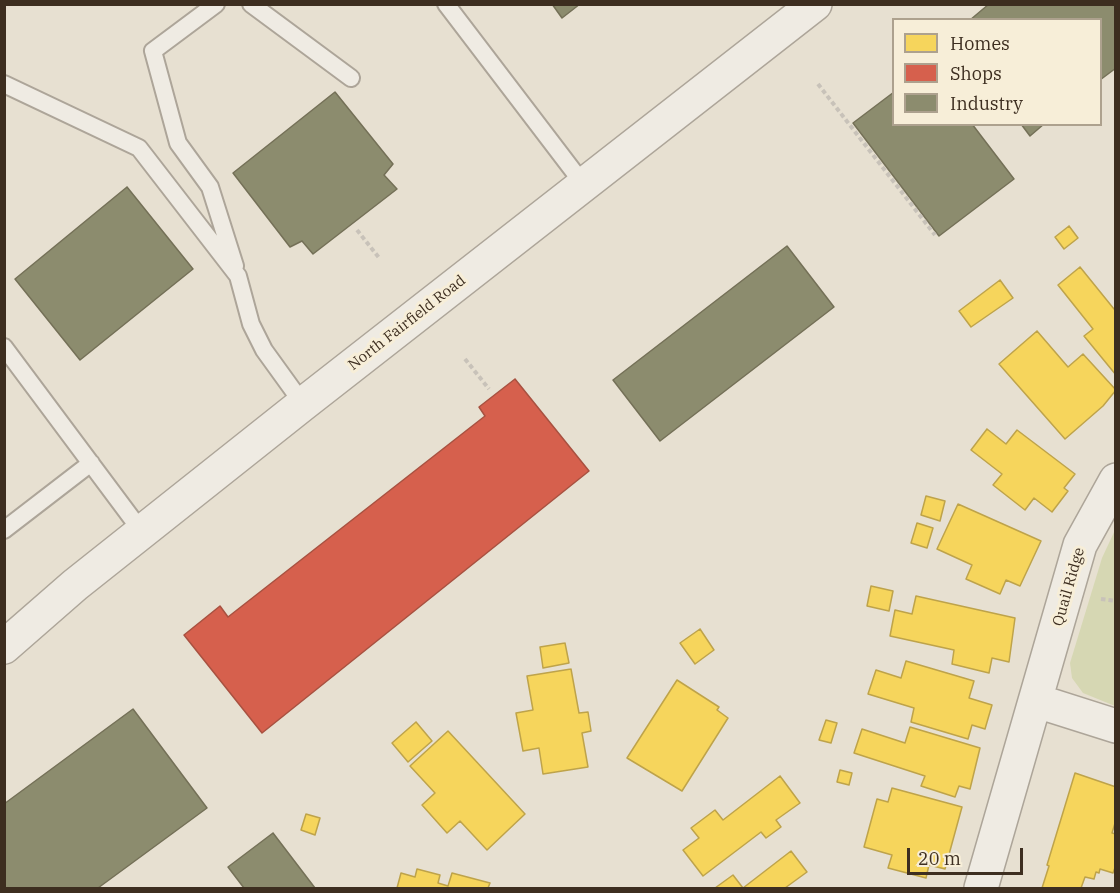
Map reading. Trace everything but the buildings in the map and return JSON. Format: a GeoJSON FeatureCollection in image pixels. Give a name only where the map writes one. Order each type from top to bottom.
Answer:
{"type":"FeatureCollection","features":[{"type":"Feature","properties":{"kind":"street","name":"North Fairfield Road"},"geometry":{"type":"LineString","coordinates":[[5,646],[75,585],[303,404],[815,4]]}},
{"type":"Feature","properties":{"kind":"street","name":"Quail Ridge"},"geometry":{"type":"LineString","coordinates":[[981,888],[1037,701],[1080,545],[1116,480]]}},
{"type":"Feature","properties":{"kind":"street"},"geometry":{"type":"LineString","coordinates":[[1037,701],[1116,726]]}},
{"type":"Feature","properties":{"kind":"lane"},"geometry":{"type":"LineString","coordinates":[[216,4],[153,51],[178,143],[210,187],[252,324],[264,351],[303,404]]}},
{"type":"Feature","properties":{"kind":"lane"},"geometry":{"type":"LineString","coordinates":[[251,4],[351,78]]}},
{"type":"Feature","properties":{"kind":"lane"},"geometry":{"type":"LineString","coordinates":[[446,4],[584,185]]}},
{"type":"Feature","properties":{"kind":"lane"},"geometry":{"type":"LineString","coordinates":[[4,84],[139,148],[238,276]]}},
{"type":"Feature","properties":{"kind":"lane"},"geometry":{"type":"LineString","coordinates":[[4,347],[142,532]]}},
{"type":"Feature","properties":{"kind":"lane"},"geometry":{"type":"LineString","coordinates":[[4,530],[91,463]]}},
{"type":"Feature","properties":{"kind":"path"},"geometry":{"type":"LineString","coordinates":[[818,84],[935,235]]}},
{"type":"Feature","properties":{"kind":"path"},"geometry":{"type":"LineString","coordinates":[[357,230],[380,259]]}},
{"type":"Feature","properties":{"kind":"path"},"geometry":{"type":"LineString","coordinates":[[465,359],[489,389]]}},
{"type":"Feature","properties":{"kind":"green space"},"geometry":{"type":"Polygon","coordinates":[[[1115,530],[1115,706],[1083,693],[1072,678],[1070,663],[1102,558],[1115,530]]]}}]}
